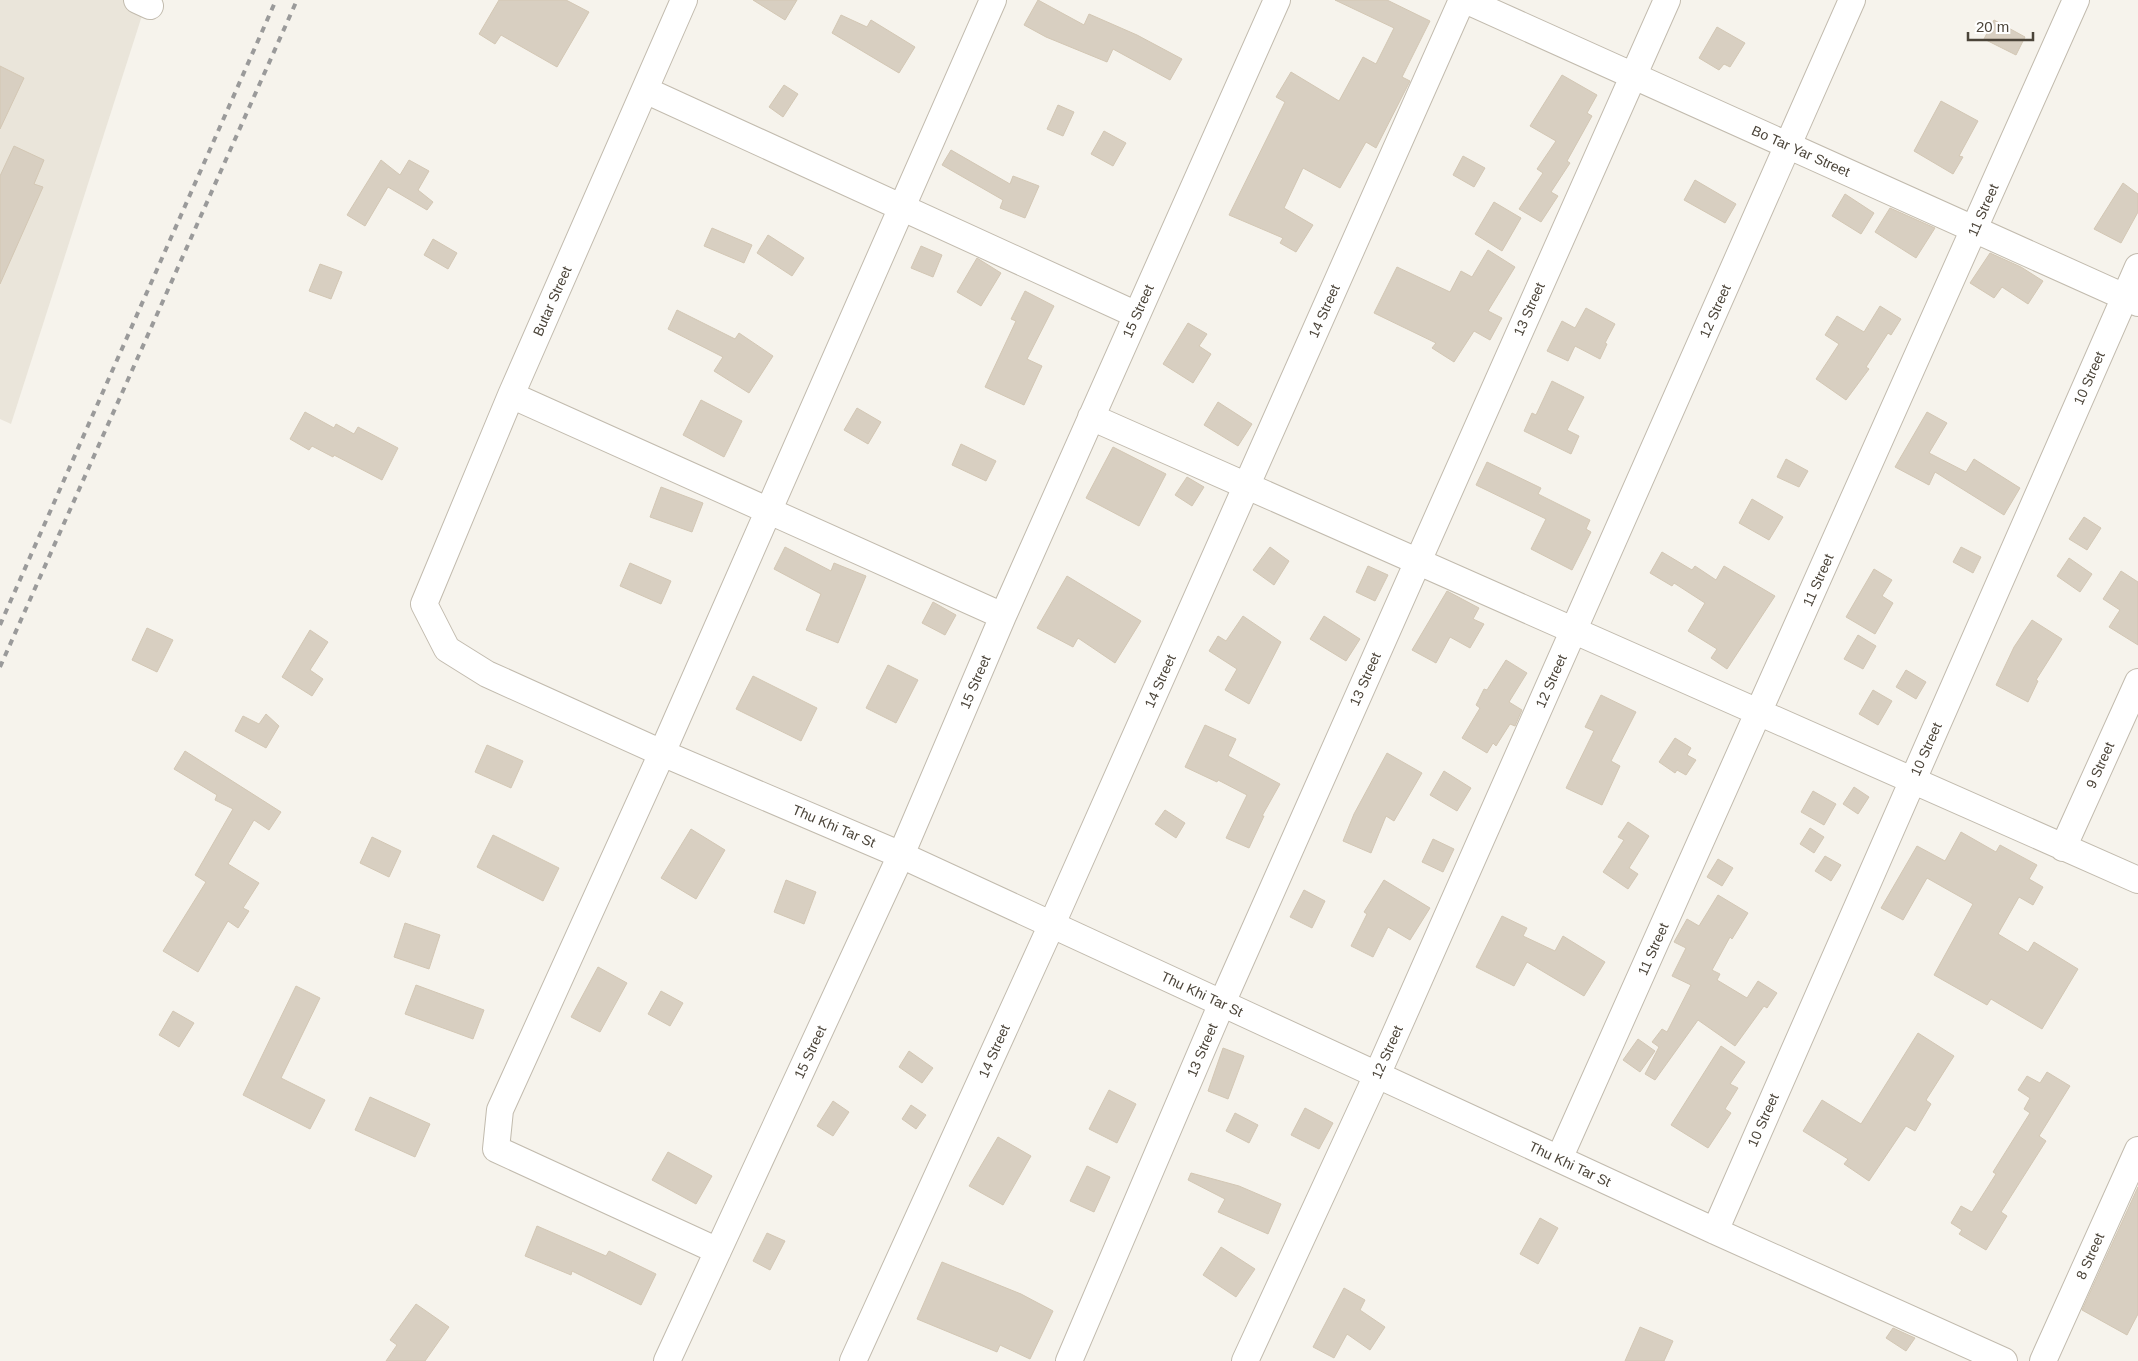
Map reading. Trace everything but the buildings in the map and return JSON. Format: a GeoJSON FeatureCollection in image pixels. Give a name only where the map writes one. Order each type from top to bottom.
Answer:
{"type":"FeatureCollection","features":[{"type":"Feature","properties":{"kind":"street","name":"Butar Street"},"geometry":{"type":"LineString","coordinates":[[424,604],[511,395],[684,0]]}},
{"type":"Feature","properties":{"kind":"street"},"geometry":{"type":"LineString","coordinates":[[718,1251],[496,1149],[500,1110],[662,753],[994,0]]}},
{"type":"Feature","properties":{"kind":"street","name":"15 Street"},"geometry":{"type":"LineString","coordinates":[[666,1361],[901,854],[1003,616],[1277,0]]}},
{"type":"Feature","properties":{"kind":"street","name":"Bo Tar Yar Street"},"geometry":{"type":"LineString","coordinates":[[1463,0],[2132,300]]}},
{"type":"Feature","properties":{"kind":"street","name":"14 Street"},"geometry":{"type":"LineString","coordinates":[[854,1361],[1052,924],[1463,0]]}},
{"type":"Feature","properties":{"kind":"street","name":"13 Street"},"geometry":{"type":"LineString","coordinates":[[1070,1361],[1222,1003],[1667,0]]}},
{"type":"Feature","properties":{"kind":"street","name":"12 Street"},"geometry":{"type":"LineString","coordinates":[[1245,1361],[1377,1075],[1852,0]]}},
{"type":"Feature","properties":{"kind":"street","name":"11 Street"},"geometry":{"type":"LineString","coordinates":[[1559,1159],[2076,0]]}},
{"type":"Feature","properties":{"kind":"street"},"geometry":{"type":"LineString","coordinates":[[644,90],[1136,315]]}},
{"type":"Feature","properties":{"kind":"street","name":"10 Street"},"geometry":{"type":"LineString","coordinates":[[1715,1231],[1912,781],[2132,300],[2138,268]]}},
{"type":"Feature","properties":{"kind":"street"},"geometry":{"type":"LineString","coordinates":[[511,395],[1003,616]]}},
{"type":"Feature","properties":{"kind":"street"},"geometry":{"type":"LineString","coordinates":[[1091,418],[2138,880]]}},
{"type":"Feature","properties":{"kind":"street","name":"Thu Khi Tar St"},"geometry":{"type":"LineString","coordinates":[[424,604],[447,649],[488,674],[662,753],[901,854],[1715,1231],[2004,1361]]}},
{"type":"Feature","properties":{"kind":"street","name":"9 Street"},"geometry":{"type":"LineString","coordinates":[[2063,848],[2138,682]]}},
{"type":"Feature","properties":{"kind":"street","name":"8 Street"},"geometry":{"type":"LineString","coordinates":[[2043,1361],[2138,1150]]}},
{"type":"Feature","properties":{"kind":"shaded area"},"geometry":{"type":"Polygon","coordinates":[[[0,0],[147,0],[11,424],[0,419],[0,0]]]}},
{"type":"Feature","properties":{"kind":"railway"},"geometry":{"type":"LineString","coordinates":[[0,625],[276,0]]}},
{"type":"Feature","properties":{"kind":"railway"},"geometry":{"type":"LineString","coordinates":[[0,667],[297,0]]}}]}
